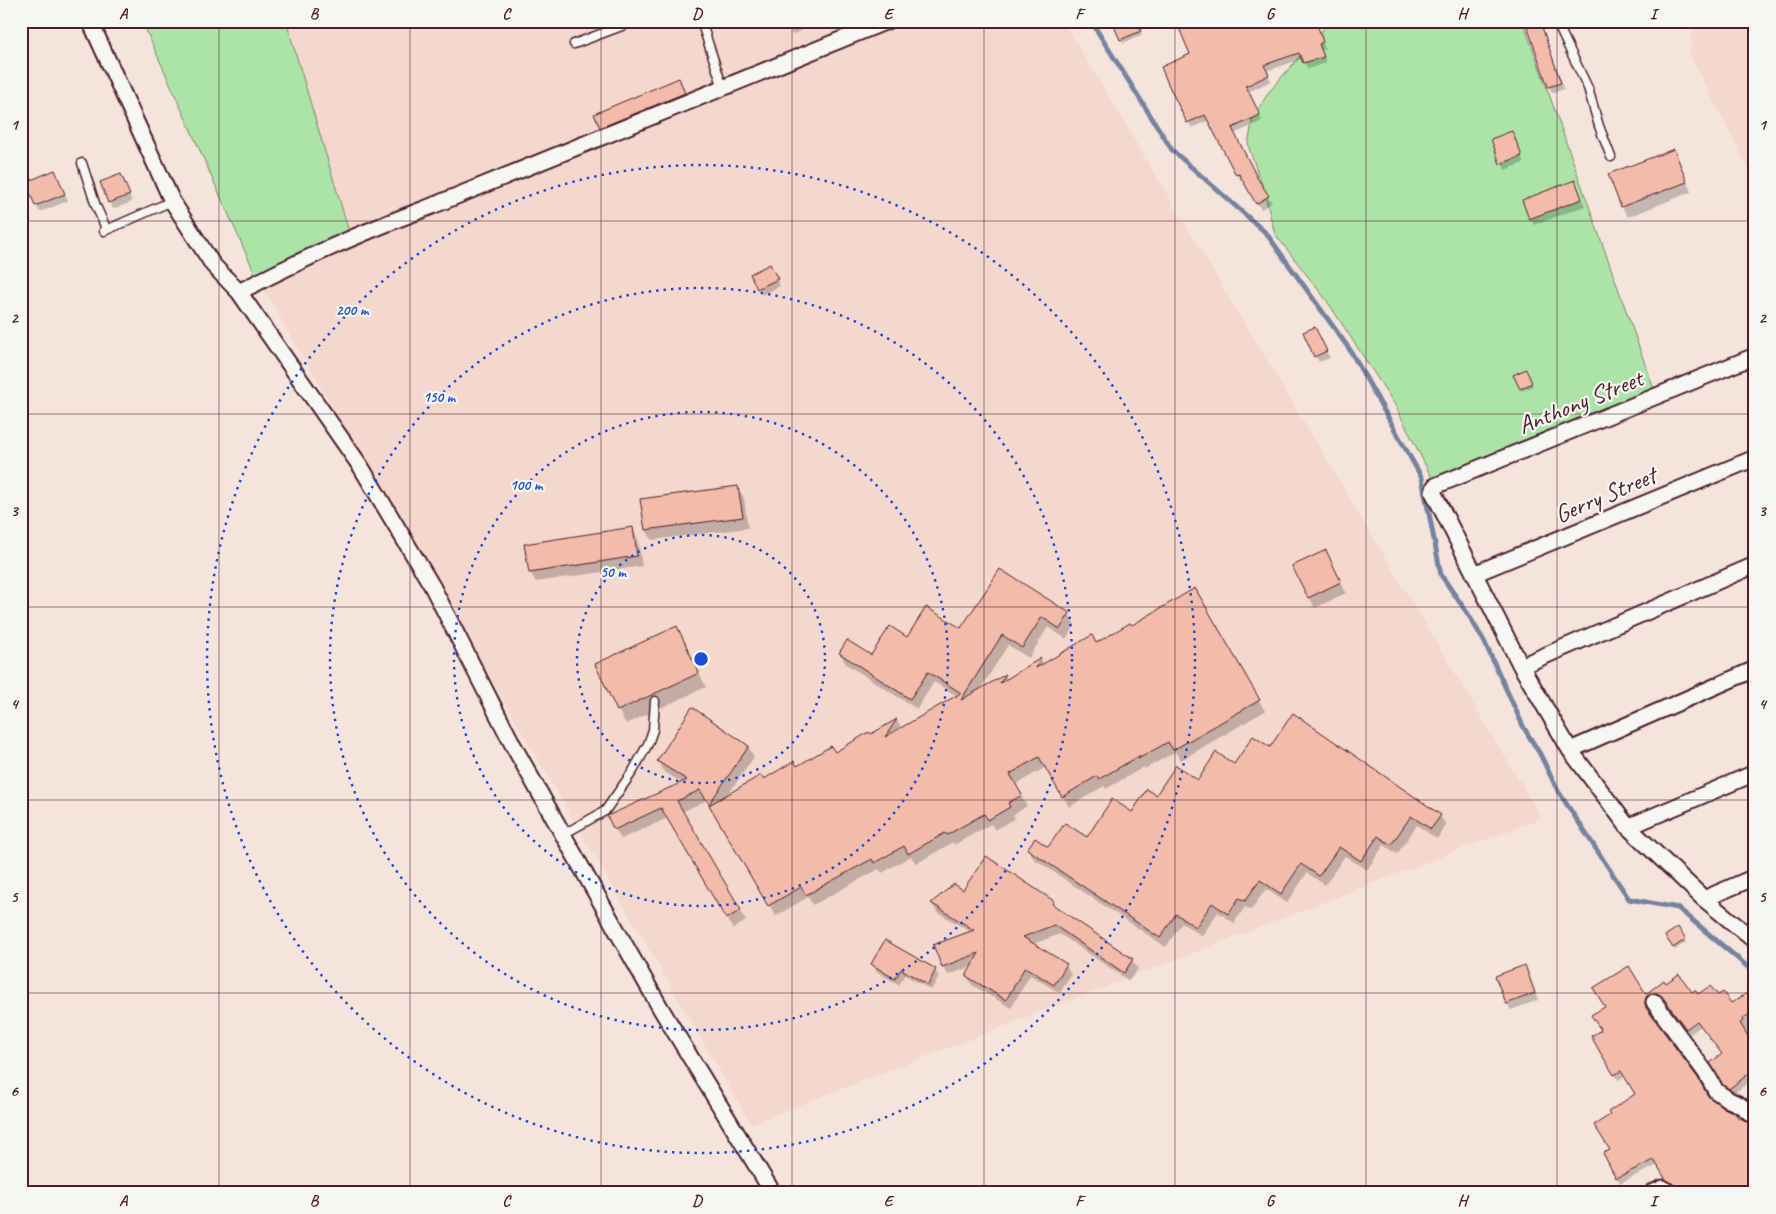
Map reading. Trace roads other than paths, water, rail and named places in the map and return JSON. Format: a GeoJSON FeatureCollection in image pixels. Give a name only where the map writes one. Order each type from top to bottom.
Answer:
{"type":"FeatureCollection","features":[{"type":"Feature","properties":{"kind":"street"},"geometry":{"type":"LineString","coordinates":[[90,21],[172,201],[214,265],[239,292],[361,467],[432,586],[514,747],[562,835],[661,1009],[774,1193]]}},
{"type":"Feature","properties":{"kind":"street"},"geometry":{"type":"LineString","coordinates":[[239,292],[299,261],[372,228],[428,208],[887,21]]}},
{"type":"Feature","properties":{"kind":"street","name":"Anthony Street"},"geometry":{"type":"LineString","coordinates":[[1474,574],[1435,498],[1433,492],[1435,486],[1755,356]]}},
{"type":"Feature","properties":{"kind":"street","name":"Gerry Street"},"geometry":{"type":"LineString","coordinates":[[1474,574],[1755,458]]}},
{"type":"Feature","properties":{"kind":"street"},"geometry":{"type":"LineString","coordinates":[[1521,666],[1755,565]]}},
{"type":"Feature","properties":{"kind":"street"},"geometry":{"type":"LineString","coordinates":[[1474,574],[1521,666],[1570,750],[1628,827],[1704,899],[1755,941]]}},
{"type":"Feature","properties":{"kind":"street"},"geometry":{"type":"LineString","coordinates":[[1570,750],[1755,669]]}},
{"type":"Feature","properties":{"kind":"street"},"geometry":{"type":"LineString","coordinates":[[1628,827],[1755,773]]}},
{"type":"Feature","properties":{"kind":"street"},"geometry":{"type":"LineString","coordinates":[[1704,899],[1755,877]]}},
{"type":"Feature","properties":{"kind":"street"},"geometry":{"type":"LineString","coordinates":[[1654,1002],[1706,1074],[1716,1091],[1740,1105],[1755,1117]]}},
{"type":"Feature","properties":{"kind":"street"},"geometry":{"type":"LineString","coordinates":[[1652,1193],[1664,1188],[1670,1193]]}},
{"type":"Feature","properties":{"kind":"lane"},"geometry":{"type":"LineString","coordinates":[[574,44],[635,21]]}},
{"type":"Feature","properties":{"kind":"lane"},"geometry":{"type":"LineString","coordinates":[[701,21],[723,88]]}},
{"type":"Feature","properties":{"kind":"lane"},"geometry":{"type":"LineString","coordinates":[[1556,21],[1588,88],[1599,126],[1611,157]]}},
{"type":"Feature","properties":{"kind":"lane"},"geometry":{"type":"LineString","coordinates":[[82,163],[96,206],[105,226],[104,230],[172,201]]}},
{"type":"Feature","properties":{"kind":"lane"},"geometry":{"type":"LineString","coordinates":[[562,835],[605,811],[633,771],[648,744],[653,730],[655,701]]}},
{"type":"Feature","properties":{"kind":"waterway"},"geometry":{"type":"LineString","coordinates":[[1091,21],[1172,150],[1266,233],[1350,350],[1422,478],[1441,575],[1484,641],[1524,728],[1540,754],[1558,791],[1629,899],[1678,908],[1755,973]]}}]}
